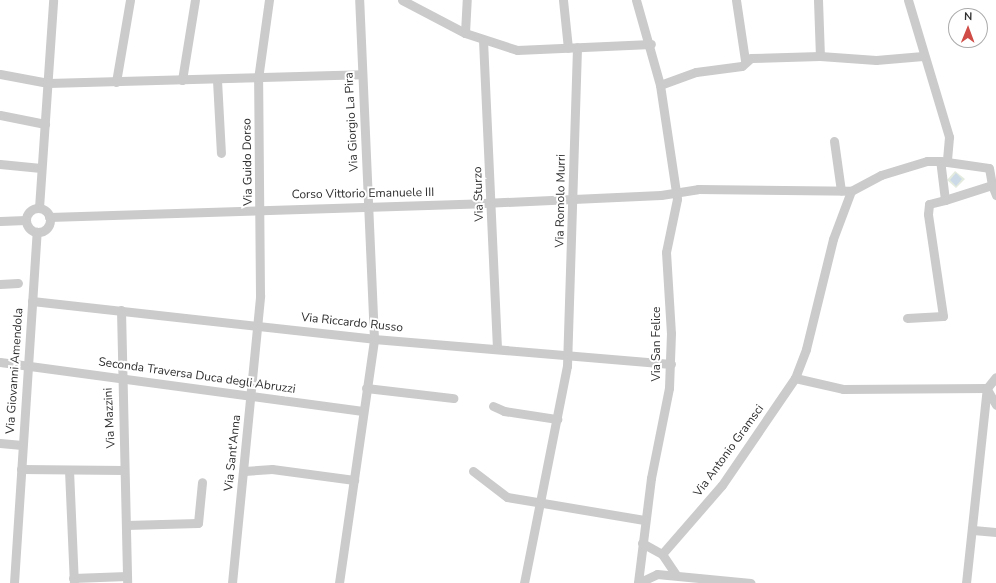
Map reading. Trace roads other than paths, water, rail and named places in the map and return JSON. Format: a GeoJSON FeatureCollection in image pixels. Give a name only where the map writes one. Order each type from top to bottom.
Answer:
{"type":"FeatureCollection","features":[{"type":"Feature","properties":{"kind":"street"},"geometry":{"type":"LineString","coordinates":[[39,208],[53,0]]}},
{"type":"Feature","properties":{"kind":"street"},"geometry":{"type":"LineString","coordinates":[[116,82],[130,0]]}},
{"type":"Feature","properties":{"kind":"street"},"geometry":{"type":"LineString","coordinates":[[182,80],[195,0]]}},
{"type":"Feature","properties":{"kind":"street","name":"Via Guido Dorso"},"geometry":{"type":"LineString","coordinates":[[258,325],[261,208],[259,76],[269,0]]}},
{"type":"Feature","properties":{"kind":"street","name":"Via Giorgio La Pira"},"geometry":{"type":"LineString","coordinates":[[339,583],[374,339],[361,74],[359,0]]}},
{"type":"Feature","properties":{"kind":"street"},"geometry":{"type":"LineString","coordinates":[[465,33],[467,0]]}},
{"type":"Feature","properties":{"kind":"street","name":"Via Romolo Murri"},"geometry":{"type":"LineString","coordinates":[[524,583],[557,419],[568,355],[574,197],[573,47],[563,0]]}},
{"type":"Feature","properties":{"kind":"street","name":"Via San Felice"},"geometry":{"type":"LineString","coordinates":[[636,0],[651,44],[660,85],[676,191],[666,252],[670,364],[644,520],[638,583]]}},
{"type":"Feature","properties":{"kind":"street"},"geometry":{"type":"LineString","coordinates":[[660,85],[696,72],[742,66],[745,60],[736,0]]}},
{"type":"Feature","properties":{"kind":"street"},"geometry":{"type":"LineString","coordinates":[[818,0],[820,56]]}},
{"type":"Feature","properties":{"kind":"street"},"geometry":{"type":"LineString","coordinates":[[908,0],[923,56],[949,137],[944,162],[945,200]]}},
{"type":"Feature","properties":{"kind":"street"},"geometry":{"type":"LineString","coordinates":[[406,1],[465,33],[483,40],[526,50],[651,44]]}},
{"type":"Feature","properties":{"kind":"street","name":"Via Sturzo"},"geometry":{"type":"LineString","coordinates":[[483,40],[497,347]]}},
{"type":"Feature","properties":{"kind":"street"},"geometry":{"type":"LineString","coordinates":[[745,60],[820,56],[876,60],[923,56]]}},
{"type":"Feature","properties":{"kind":"street"},"geometry":{"type":"LineString","coordinates":[[0,74],[48,83],[218,80],[259,76],[361,74]]}},
{"type":"Feature","properties":{"kind":"street"},"geometry":{"type":"LineString","coordinates":[[218,80],[221,153]]}},
{"type":"Feature","properties":{"kind":"street"},"geometry":{"type":"LineString","coordinates":[[0,115],[45,124]]}},
{"type":"Feature","properties":{"kind":"street"},"geometry":{"type":"LineString","coordinates":[[834,141],[841,191]]}},
{"type":"Feature","properties":{"kind":"street"},"geometry":{"type":"LineString","coordinates":[[851,191],[881,175],[917,162],[944,162],[992,167],[992,185],[996,195]]}},
{"type":"Feature","properties":{"kind":"street"},"geometry":{"type":"LineString","coordinates":[[0,164],[41,168]]}},
{"type":"Feature","properties":{"kind":"street"},"geometry":{"type":"LineString","coordinates":[[907,318],[943,316],[928,214],[929,204],[992,185]]}},
{"type":"Feature","properties":{"kind":"street","name":"Corso Vittorio Emanuele III"},"geometry":{"type":"LineString","coordinates":[[49,217],[261,208],[368,207],[574,197],[661,195],[676,191],[851,191]]}},
{"type":"Feature","properties":{"kind":"street","name":"Via Antonio Gramsci"},"geometry":{"type":"LineString","coordinates":[[662,554],[722,485],[795,378],[806,349],[833,240],[851,191]]}},
{"type":"Feature","properties":{"kind":"street"},"geometry":{"type":"LineString","coordinates":[[39,208],[49,217],[47,228],[37,232],[30,229],[26,220],[28,212],[39,208]]}},
{"type":"Feature","properties":{"kind":"street"},"geometry":{"type":"LineString","coordinates":[[0,221],[26,220]]}},
{"type":"Feature","properties":{"kind":"street","name":"Via Giovanni Amendola"},"geometry":{"type":"LineString","coordinates":[[14,583],[37,232]]}},
{"type":"Feature","properties":{"kind":"street"},"geometry":{"type":"LineString","coordinates":[[0,284],[18,283]]}},
{"type":"Feature","properties":{"kind":"street","name":"Via Riccardo Russo"},"geometry":{"type":"LineString","coordinates":[[32,301],[374,339],[497,347],[670,364]]}},
{"type":"Feature","properties":{"kind":"street","name":"Via Mazzini"},"geometry":{"type":"LineString","coordinates":[[121,310],[120,378],[127,579]]}},
{"type":"Feature","properties":{"kind":"street","name":"Via Sant'Anna"},"geometry":{"type":"LineString","coordinates":[[232,583],[258,325]]}},
{"type":"Feature","properties":{"kind":"street","name":"Seconda Traversa Duca degli Abruzzi"},"geometry":{"type":"LineString","coordinates":[[0,362],[28,364],[363,411]]}},
{"type":"Feature","properties":{"kind":"street"},"geometry":{"type":"LineString","coordinates":[[966,583],[973,530],[987,388],[996,377]]}},
{"type":"Feature","properties":{"kind":"street"},"geometry":{"type":"LineString","coordinates":[[795,378],[843,389],[987,388]]}},
{"type":"Feature","properties":{"kind":"street"},"geometry":{"type":"LineString","coordinates":[[366,388],[453,398]]}},
{"type":"Feature","properties":{"kind":"street"},"geometry":{"type":"LineString","coordinates":[[987,388],[996,405]]}},
{"type":"Feature","properties":{"kind":"street"},"geometry":{"type":"LineString","coordinates":[[493,406],[504,411],[557,419]]}},
{"type":"Feature","properties":{"kind":"street"},"geometry":{"type":"LineString","coordinates":[[0,443],[22,445]]}},
{"type":"Feature","properties":{"kind":"street"},"geometry":{"type":"LineString","coordinates":[[21,469],[124,470]]}},
{"type":"Feature","properties":{"kind":"street"},"geometry":{"type":"LineString","coordinates":[[244,471],[272,469],[354,480]]}},
{"type":"Feature","properties":{"kind":"street"},"geometry":{"type":"LineString","coordinates":[[69,470],[74,580],[127,579]]}},
{"type":"Feature","properties":{"kind":"street"},"geometry":{"type":"LineString","coordinates":[[473,471],[507,497],[644,520]]}},
{"type":"Feature","properties":{"kind":"street"},"geometry":{"type":"LineString","coordinates":[[126,525],[198,523],[202,482]]}},
{"type":"Feature","properties":{"kind":"street"},"geometry":{"type":"LineString","coordinates":[[973,530],[996,532]]}},
{"type":"Feature","properties":{"kind":"street"},"geometry":{"type":"LineString","coordinates":[[642,543],[662,554],[676,575]]}},
{"type":"Feature","properties":{"kind":"street"},"geometry":{"type":"LineString","coordinates":[[638,583],[657,574],[751,583]]}},
{"type":"Feature","properties":{"kind":"water"},"geometry":{"type":"Polygon","coordinates":[[[956,173],[962,179],[956,186],[950,180],[956,173]]]}}]}
